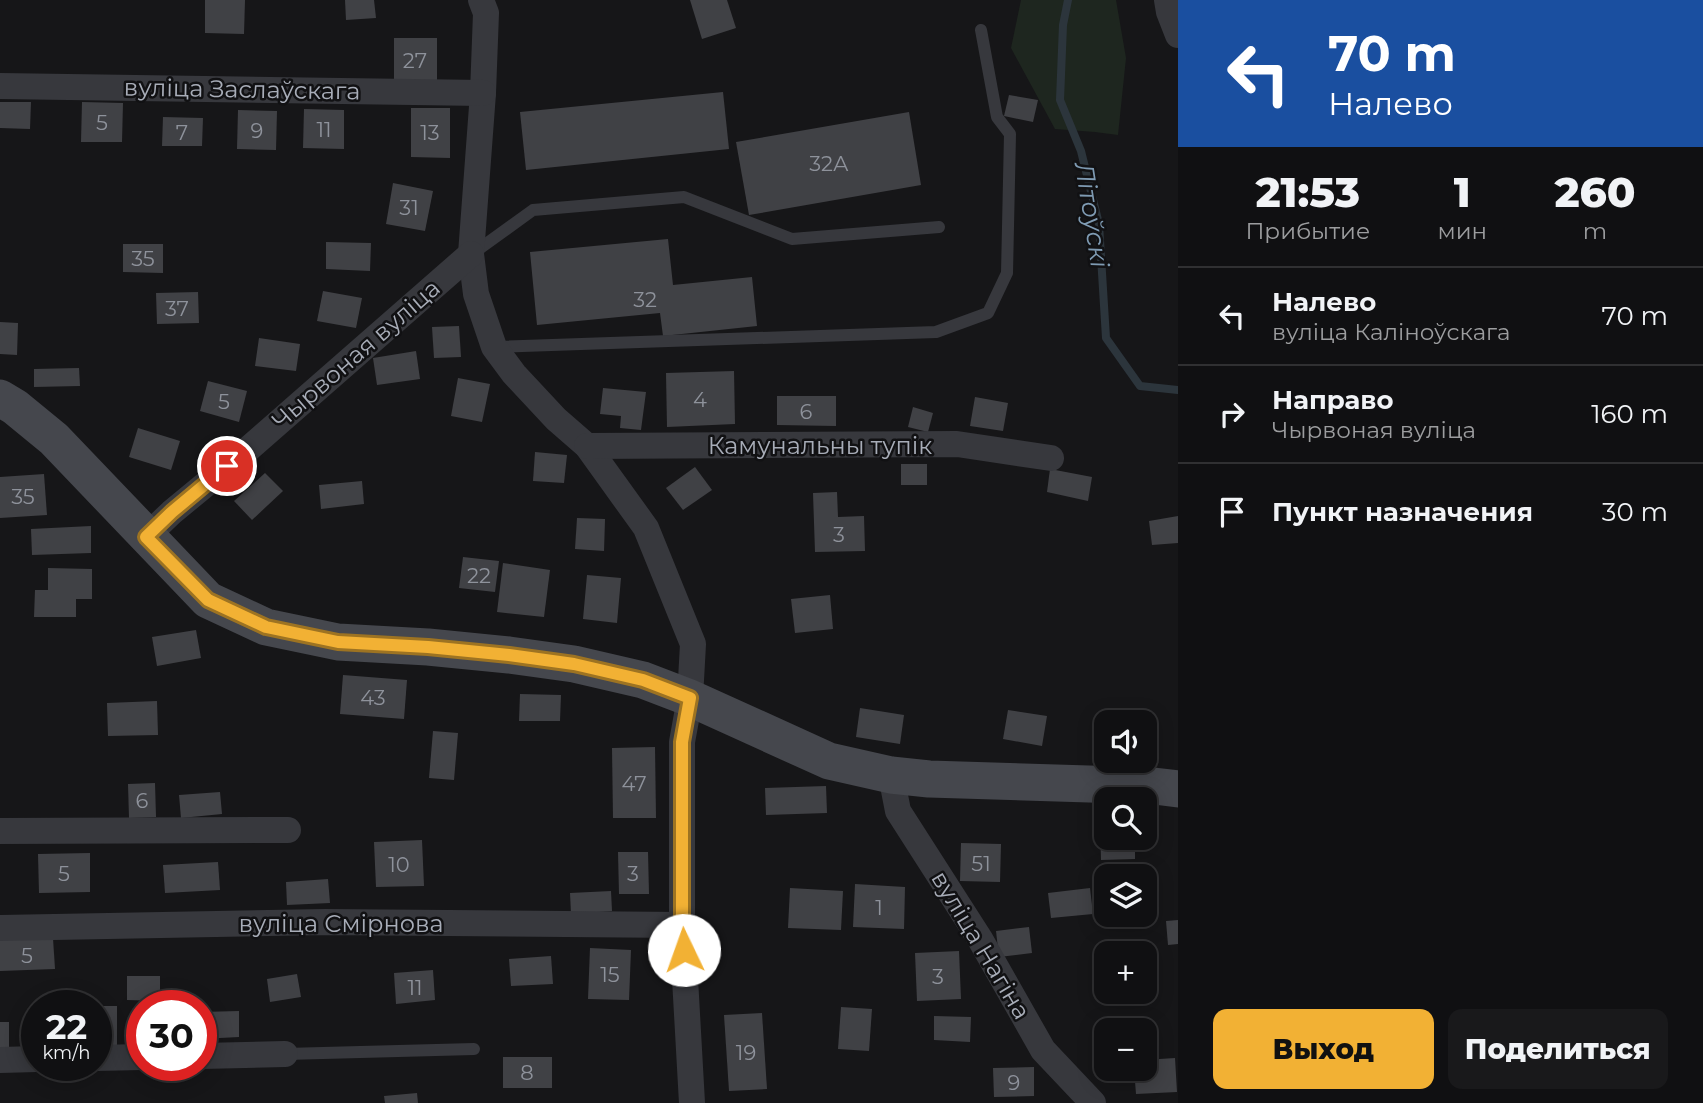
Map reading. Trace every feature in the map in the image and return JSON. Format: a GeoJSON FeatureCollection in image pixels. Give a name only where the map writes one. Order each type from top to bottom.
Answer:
{"type":"FeatureCollection","features":[{"type":"Feature","properties":{"kind":"main road"},"geometry":{"type":"LineString","coordinates":[[0,398],[54,439],[208,600],[266,627],[338,642],[428,647],[574,664],[643,680],[690,698],[829,761],[891,775],[929,779],[1178,789]]}},
{"type":"Feature","properties":{"kind":"street"},"geometry":{"type":"LineString","coordinates":[[481,0],[486,13],[483,93],[471,254],[476,294],[494,347],[514,374],[556,419],[587,446],[646,528],[692,644],[690,698],[682,742],[682,925],[692,1103]]}},
{"type":"Feature","properties":{"kind":"street"},"geometry":{"type":"LineString","coordinates":[[1167,0],[1178,35]]}},
{"type":"Feature","properties":{"kind":"street","name":"вуліца Заслаўскага"},"geometry":{"type":"LineString","coordinates":[[0,86],[483,93]]}},
{"type":"Feature","properties":{"kind":"street","name":"Чырвоная вуліца"},"geometry":{"type":"LineString","coordinates":[[146,537],[471,254]]}},
{"type":"Feature","properties":{"kind":"street","name":"Камунальны тупік"},"geometry":{"type":"LineString","coordinates":[[587,446],[957,444],[1051,458]]}},
{"type":"Feature","properties":{"kind":"street","name":"вуліца Нагіна"},"geometry":{"type":"LineString","coordinates":[[891,775],[898,811],[980,939],[1043,1050],[1093,1103]]}},
{"type":"Feature","properties":{"kind":"street"},"geometry":{"type":"LineString","coordinates":[[0,831],[288,830]]}},
{"type":"Feature","properties":{"kind":"street","name":"вуліца Смірнова"},"geometry":{"type":"LineString","coordinates":[[0,928],[325,922],[682,925]]}},
{"type":"Feature","properties":{"kind":"street"},"geometry":{"type":"LineString","coordinates":[[217,1056],[285,1054]]}},
{"type":"Feature","properties":{"kind":"street"},"geometry":{"type":"LineString","coordinates":[[0,1060],[21,1059]]}},
{"type":"Feature","properties":{"kind":"lane"},"geometry":{"type":"LineString","coordinates":[[494,347],[936,332],[988,313],[1007,273],[1010,134],[997,117],[981,30]]}},
{"type":"Feature","properties":{"kind":"lane"},"geometry":{"type":"LineString","coordinates":[[471,254],[533,210],[684,197],[792,239],[939,227]]}},
{"type":"Feature","properties":{"kind":"lane"},"geometry":{"type":"LineString","coordinates":[[285,1054],[474,1049]]}},
{"type":"Feature","properties":{"kind":"shaded area"},"geometry":{"type":"Polygon","coordinates":[[[1021,0],[1116,0],[1126,58],[1118,135],[1055,129],[1011,48],[1021,0]]]}},
{"type":"Feature","properties":{"kind":"building"},"geometry":{"type":"Polygon","coordinates":[[[205,0],[245,0],[244,34],[205,33],[205,0]]]}},
{"type":"Feature","properties":{"kind":"building"},"geometry":{"type":"Polygon","coordinates":[[[345,0],[374,0],[376,18],[346,20],[345,0]]]}},
{"type":"Feature","properties":{"kind":"building"},"geometry":{"type":"Polygon","coordinates":[[[690,0],[727,0],[736,28],[702,39],[690,0]]]}},
{"type":"Feature","properties":{"kind":"building"},"geometry":{"type":"Polygon","coordinates":[[[394,38],[437,38],[437,82],[394,82],[394,38]]]}},
{"type":"Feature","properties":{"kind":"building"},"geometry":{"type":"Polygon","coordinates":[[[723,92],[729,149],[526,170],[520,112],[723,92]]]}},
{"type":"Feature","properties":{"kind":"building"},"geometry":{"type":"Polygon","coordinates":[[[1009,95],[1038,100],[1033,122],[1004,116],[1009,95]]]}},
{"type":"Feature","properties":{"kind":"building"},"geometry":{"type":"Polygon","coordinates":[[[0,102],[31,102],[30,129],[0,128],[0,102]]]}},
{"type":"Feature","properties":{"kind":"building"},"geometry":{"type":"Polygon","coordinates":[[[82,102],[123,103],[122,142],[81,142],[82,102]]]}},
{"type":"Feature","properties":{"kind":"building"},"geometry":{"type":"Polygon","coordinates":[[[411,108],[450,108],[450,158],[411,157],[411,108]]]}},
{"type":"Feature","properties":{"kind":"building"},"geometry":{"type":"Polygon","coordinates":[[[304,109],[344,110],[344,149],[303,148],[304,109]]]}},
{"type":"Feature","properties":{"kind":"building"},"geometry":{"type":"Polygon","coordinates":[[[238,110],[277,111],[276,150],[237,149],[238,110]]]}},
{"type":"Feature","properties":{"kind":"building"},"geometry":{"type":"Polygon","coordinates":[[[909,112],[921,185],[749,215],[736,142],[909,112]]]}},
{"type":"Feature","properties":{"kind":"building"},"geometry":{"type":"Polygon","coordinates":[[[163,117],[203,118],[202,146],[162,146],[163,117]]]}},
{"type":"Feature","properties":{"kind":"building"},"geometry":{"type":"Polygon","coordinates":[[[393,183],[433,191],[425,231],[386,224],[393,183]]]}},
{"type":"Feature","properties":{"kind":"building"},"geometry":{"type":"Polygon","coordinates":[[[668,239],[673,285],[752,277],[757,326],[663,336],[660,313],[537,325],[530,252],[668,239]]]}},
{"type":"Feature","properties":{"kind":"building"},"geometry":{"type":"Polygon","coordinates":[[[326,242],[371,243],[370,271],[326,269],[326,242]]]}},
{"type":"Feature","properties":{"kind":"building"},"geometry":{"type":"Polygon","coordinates":[[[123,244],[163,244],[163,273],[123,272],[123,244]]]}},
{"type":"Feature","properties":{"kind":"building"},"geometry":{"type":"Polygon","coordinates":[[[323,291],[362,298],[356,328],[317,321],[323,291]]]}},
{"type":"Feature","properties":{"kind":"building"},"geometry":{"type":"Polygon","coordinates":[[[198,292],[199,323],[157,324],[156,293],[198,292]]]}},
{"type":"Feature","properties":{"kind":"building"},"geometry":{"type":"Polygon","coordinates":[[[0,322],[18,323],[17,355],[0,354],[0,322]]]}},
{"type":"Feature","properties":{"kind":"building"},"geometry":{"type":"Polygon","coordinates":[[[459,326],[461,357],[434,358],[432,327],[459,326]]]}},
{"type":"Feature","properties":{"kind":"building"},"geometry":{"type":"Polygon","coordinates":[[[259,338],[300,344],[296,371],[255,366],[259,338]]]}},
{"type":"Feature","properties":{"kind":"building"},"geometry":{"type":"Polygon","coordinates":[[[416,351],[420,379],[377,385],[373,358],[416,351]]]}},
{"type":"Feature","properties":{"kind":"building"},"geometry":{"type":"Polygon","coordinates":[[[79,368],[80,386],[34,387],[34,369],[79,368]]]}},
{"type":"Feature","properties":{"kind":"building"},"geometry":{"type":"Polygon","coordinates":[[[734,371],[735,424],[667,427],[666,373],[734,371]]]}},
{"type":"Feature","properties":{"kind":"building"},"geometry":{"type":"Polygon","coordinates":[[[458,378],[490,384],[482,422],[451,416],[458,378]]]}},
{"type":"Feature","properties":{"kind":"building"},"geometry":{"type":"Polygon","coordinates":[[[208,381],[247,391],[239,422],[200,411],[208,381]]]}},
{"type":"Feature","properties":{"kind":"building"},"geometry":{"type":"Polygon","coordinates":[[[603,388],[646,392],[641,430],[620,428],[621,416],[600,414],[603,388]]]}},
{"type":"Feature","properties":{"kind":"building"},"geometry":{"type":"Polygon","coordinates":[[[777,396],[836,396],[836,426],[777,425],[777,396]]]}},
{"type":"Feature","properties":{"kind":"building"},"geometry":{"type":"Polygon","coordinates":[[[975,397],[1008,403],[1003,431],[970,426],[975,397]]]}},
{"type":"Feature","properties":{"kind":"building"},"geometry":{"type":"Polygon","coordinates":[[[913,407],[933,413],[928,432],[908,427],[913,407]]]}},
{"type":"Feature","properties":{"kind":"building"},"geometry":{"type":"Polygon","coordinates":[[[138,428],[180,441],[171,470],[129,457],[138,428]]]}},
{"type":"Feature","properties":{"kind":"building"},"geometry":{"type":"Polygon","coordinates":[[[535,452],[567,455],[564,483],[533,481],[535,452]]]}},
{"type":"Feature","properties":{"kind":"building"},"geometry":{"type":"Polygon","coordinates":[[[901,464],[927,464],[927,485],[901,485],[901,464]]]}},
{"type":"Feature","properties":{"kind":"building"},"geometry":{"type":"Polygon","coordinates":[[[695,467],[712,490],[683,510],[666,488],[695,467]]]}},
{"type":"Feature","properties":{"kind":"building"},"geometry":{"type":"Polygon","coordinates":[[[1050,469],[1092,477],[1088,501],[1047,492],[1050,469]]]}},
{"type":"Feature","properties":{"kind":"building"},"geometry":{"type":"Polygon","coordinates":[[[265,473],[283,491],[252,520],[234,501],[265,473]]]}},
{"type":"Feature","properties":{"kind":"building"},"geometry":{"type":"Polygon","coordinates":[[[44,474],[47,515],[0,518],[0,477],[44,474]]]}},
{"type":"Feature","properties":{"kind":"building"},"geometry":{"type":"Polygon","coordinates":[[[362,481],[364,504],[321,509],[319,485],[362,481]]]}},
{"type":"Feature","properties":{"kind":"building"},"geometry":{"type":"Polygon","coordinates":[[[837,492],[838,517],[864,516],[865,551],[815,552],[813,493],[837,492]]]}},
{"type":"Feature","properties":{"kind":"building"},"geometry":{"type":"Polygon","coordinates":[[[1178,516],[1178,543],[1152,545],[1149,521],[1178,516]]]}},
{"type":"Feature","properties":{"kind":"building"},"geometry":{"type":"Polygon","coordinates":[[[577,518],[605,519],[604,551],[575,549],[577,518]]]}},
{"type":"Feature","properties":{"kind":"building"},"geometry":{"type":"Polygon","coordinates":[[[91,526],[91,553],[32,555],[31,529],[91,526]]]}},
{"type":"Feature","properties":{"kind":"building"},"geometry":{"type":"Polygon","coordinates":[[[463,557],[499,561],[495,592],[459,588],[463,557]]]}},
{"type":"Feature","properties":{"kind":"building"},"geometry":{"type":"Polygon","coordinates":[[[503,563],[550,570],[544,617],[497,612],[503,563]]]}},
{"type":"Feature","properties":{"kind":"building"},"geometry":{"type":"Polygon","coordinates":[[[48,568],[92,569],[92,599],[76,599],[76,617],[34,617],[35,590],[48,590],[48,568]]]}},
{"type":"Feature","properties":{"kind":"building"},"geometry":{"type":"Polygon","coordinates":[[[587,575],[621,578],[617,623],[583,619],[587,575]]]}},
{"type":"Feature","properties":{"kind":"building"},"geometry":{"type":"Polygon","coordinates":[[[830,595],[833,629],[795,633],[791,599],[830,595]]]}},
{"type":"Feature","properties":{"kind":"building"},"geometry":{"type":"Polygon","coordinates":[[[196,630],[201,658],[157,666],[152,637],[196,630]]]}},
{"type":"Feature","properties":{"kind":"building"},"geometry":{"type":"Polygon","coordinates":[[[343,675],[407,680],[404,719],[340,714],[343,675]]]}},
{"type":"Feature","properties":{"kind":"building"},"geometry":{"type":"Polygon","coordinates":[[[520,694],[561,695],[560,721],[519,721],[520,694]]]}},
{"type":"Feature","properties":{"kind":"building"},"geometry":{"type":"Polygon","coordinates":[[[157,701],[158,735],[108,736],[107,703],[157,701]]]}},
{"type":"Feature","properties":{"kind":"building"},"geometry":{"type":"Polygon","coordinates":[[[860,708],[904,715],[900,744],[856,737],[860,708]]]}},
{"type":"Feature","properties":{"kind":"building"},"geometry":{"type":"Polygon","coordinates":[[[1008,710],[1047,716],[1042,746],[1003,739],[1008,710]]]}},
{"type":"Feature","properties":{"kind":"building"},"geometry":{"type":"Polygon","coordinates":[[[433,731],[458,733],[454,780],[429,778],[433,731]]]}},
{"type":"Feature","properties":{"kind":"building"},"geometry":{"type":"Polygon","coordinates":[[[655,747],[656,818],[613,818],[612,748],[655,747]]]}},
{"type":"Feature","properties":{"kind":"building"},"geometry":{"type":"Polygon","coordinates":[[[155,783],[156,817],[129,818],[128,784],[155,783]]]}},
{"type":"Feature","properties":{"kind":"building"},"geometry":{"type":"Polygon","coordinates":[[[826,786],[827,813],[766,815],[765,788],[826,786]]]}},
{"type":"Feature","properties":{"kind":"building"},"geometry":{"type":"Polygon","coordinates":[[[220,792],[222,814],[181,818],[179,795],[220,792]]]}},
{"type":"Feature","properties":{"kind":"building"},"geometry":{"type":"Polygon","coordinates":[[[422,840],[424,886],[376,887],[374,842],[422,840]]]}},
{"type":"Feature","properties":{"kind":"building"},"geometry":{"type":"Polygon","coordinates":[[[961,843],[1001,844],[1000,882],[960,881],[961,843]]]}},
{"type":"Feature","properties":{"kind":"building"},"geometry":{"type":"Polygon","coordinates":[[[1101,850],[1135,850],[1135,859],[1101,860],[1101,850]]]}},
{"type":"Feature","properties":{"kind":"building"},"geometry":{"type":"Polygon","coordinates":[[[618,852],[648,852],[649,894],[619,894],[618,852]]]}},
{"type":"Feature","properties":{"kind":"building"},"geometry":{"type":"Polygon","coordinates":[[[90,853],[90,892],[39,893],[38,854],[90,853]]]}},
{"type":"Feature","properties":{"kind":"building"},"geometry":{"type":"Polygon","coordinates":[[[218,862],[220,890],[165,893],[163,865],[218,862]]]}},
{"type":"Feature","properties":{"kind":"building"},"geometry":{"type":"Polygon","coordinates":[[[328,879],[330,903],[287,905],[286,882],[328,879]]]}},
{"type":"Feature","properties":{"kind":"building"},"geometry":{"type":"Polygon","coordinates":[[[855,884],[905,887],[904,929],[853,927],[855,884]]]}},
{"type":"Feature","properties":{"kind":"building"},"geometry":{"type":"Polygon","coordinates":[[[790,888],[843,891],[841,930],[788,928],[790,888]]]}},
{"type":"Feature","properties":{"kind":"building"},"geometry":{"type":"Polygon","coordinates":[[[1090,888],[1093,914],[1051,918],[1048,893],[1090,888]]]}},
{"type":"Feature","properties":{"kind":"building"},"geometry":{"type":"Polygon","coordinates":[[[611,891],[612,911],[571,914],[570,893],[611,891]]]}},
{"type":"Feature","properties":{"kind":"building"},"geometry":{"type":"Polygon","coordinates":[[[1178,920],[1178,944],[1168,945],[1166,921],[1178,920]]]}},
{"type":"Feature","properties":{"kind":"building"},"geometry":{"type":"Polygon","coordinates":[[[1029,927],[1032,953],[999,957],[996,931],[1029,927]]]}},
{"type":"Feature","properties":{"kind":"building"},"geometry":{"type":"Polygon","coordinates":[[[53,938],[55,969],[0,971],[0,940],[53,938]]]}},
{"type":"Feature","properties":{"kind":"building"},"geometry":{"type":"Polygon","coordinates":[[[590,948],[631,950],[629,1000],[588,999],[590,948]]]}},
{"type":"Feature","properties":{"kind":"building"},"geometry":{"type":"Polygon","coordinates":[[[959,951],[961,999],[917,1001],[915,953],[959,951]]]}},
{"type":"Feature","properties":{"kind":"building"},"geometry":{"type":"Polygon","coordinates":[[[551,956],[553,984],[511,986],[509,959],[551,956]]]}},
{"type":"Feature","properties":{"kind":"building"},"geometry":{"type":"Polygon","coordinates":[[[433,970],[435,1000],[396,1004],[394,973],[433,970]]]}},
{"type":"Feature","properties":{"kind":"building"},"geometry":{"type":"Polygon","coordinates":[[[297,974],[301,997],[270,1002],[267,979],[297,974]]]}},
{"type":"Feature","properties":{"kind":"building"},"geometry":{"type":"Polygon","coordinates":[[[127,976],[160,976],[160,990],[127,990],[127,976]]]}},
{"type":"Feature","properties":{"kind":"building"},"geometry":{"type":"Polygon","coordinates":[[[112,1006],[117,1006],[117,1048],[112,1048],[112,1006]]]}},
{"type":"Feature","properties":{"kind":"building"},"geometry":{"type":"Polygon","coordinates":[[[841,1007],[872,1009],[869,1051],[838,1049],[841,1007]]]}},
{"type":"Feature","properties":{"kind":"building"},"geometry":{"type":"Polygon","coordinates":[[[239,1011],[239,1037],[217,1038],[217,1012],[239,1011]]]}},
{"type":"Feature","properties":{"kind":"building"},"geometry":{"type":"Polygon","coordinates":[[[762,1013],[767,1089],[729,1091],[724,1015],[762,1013]]]}},
{"type":"Feature","properties":{"kind":"building"},"geometry":{"type":"Polygon","coordinates":[[[934,1016],[971,1017],[970,1042],[934,1040],[934,1016]]]}},
{"type":"Feature","properties":{"kind":"building"},"geometry":{"type":"Polygon","coordinates":[[[0,1022],[9,1022],[9,1050],[0,1050],[0,1022]]]}},
{"type":"Feature","properties":{"kind":"building"},"geometry":{"type":"Polygon","coordinates":[[[503,1057],[552,1057],[552,1088],[503,1088],[503,1057]]]}},
{"type":"Feature","properties":{"kind":"building"},"geometry":{"type":"Polygon","coordinates":[[[1175,1058],[1177,1092],[1136,1094],[1135,1081],[1157,1081],[1157,1059],[1175,1058]]]}},
{"type":"Feature","properties":{"kind":"building"},"geometry":{"type":"Polygon","coordinates":[[[1034,1067],[1034,1096],[994,1097],[993,1068],[1034,1067]]]}},
{"type":"Feature","properties":{"kind":"building"},"geometry":{"type":"Polygon","coordinates":[[[417,1093],[418,1103],[385,1103],[384,1096],[417,1093]]]}},
{"type":"Feature","properties":{"kind":"waterway","name":"Літоўскі"},"geometry":{"type":"LineString","coordinates":[[1068,0],[1063,25],[1060,100],[1081,151],[1099,224],[1106,338],[1140,386],[1178,390]]}},
{"type":"Feature","properties":{"kind":"route"},"geometry":{"type":"LineString","coordinates":[[227,466],[146,537],[208,600],[266,627],[338,642],[428,647],[574,664],[643,680],[690,698],[682,742],[684,950]]}}]}
